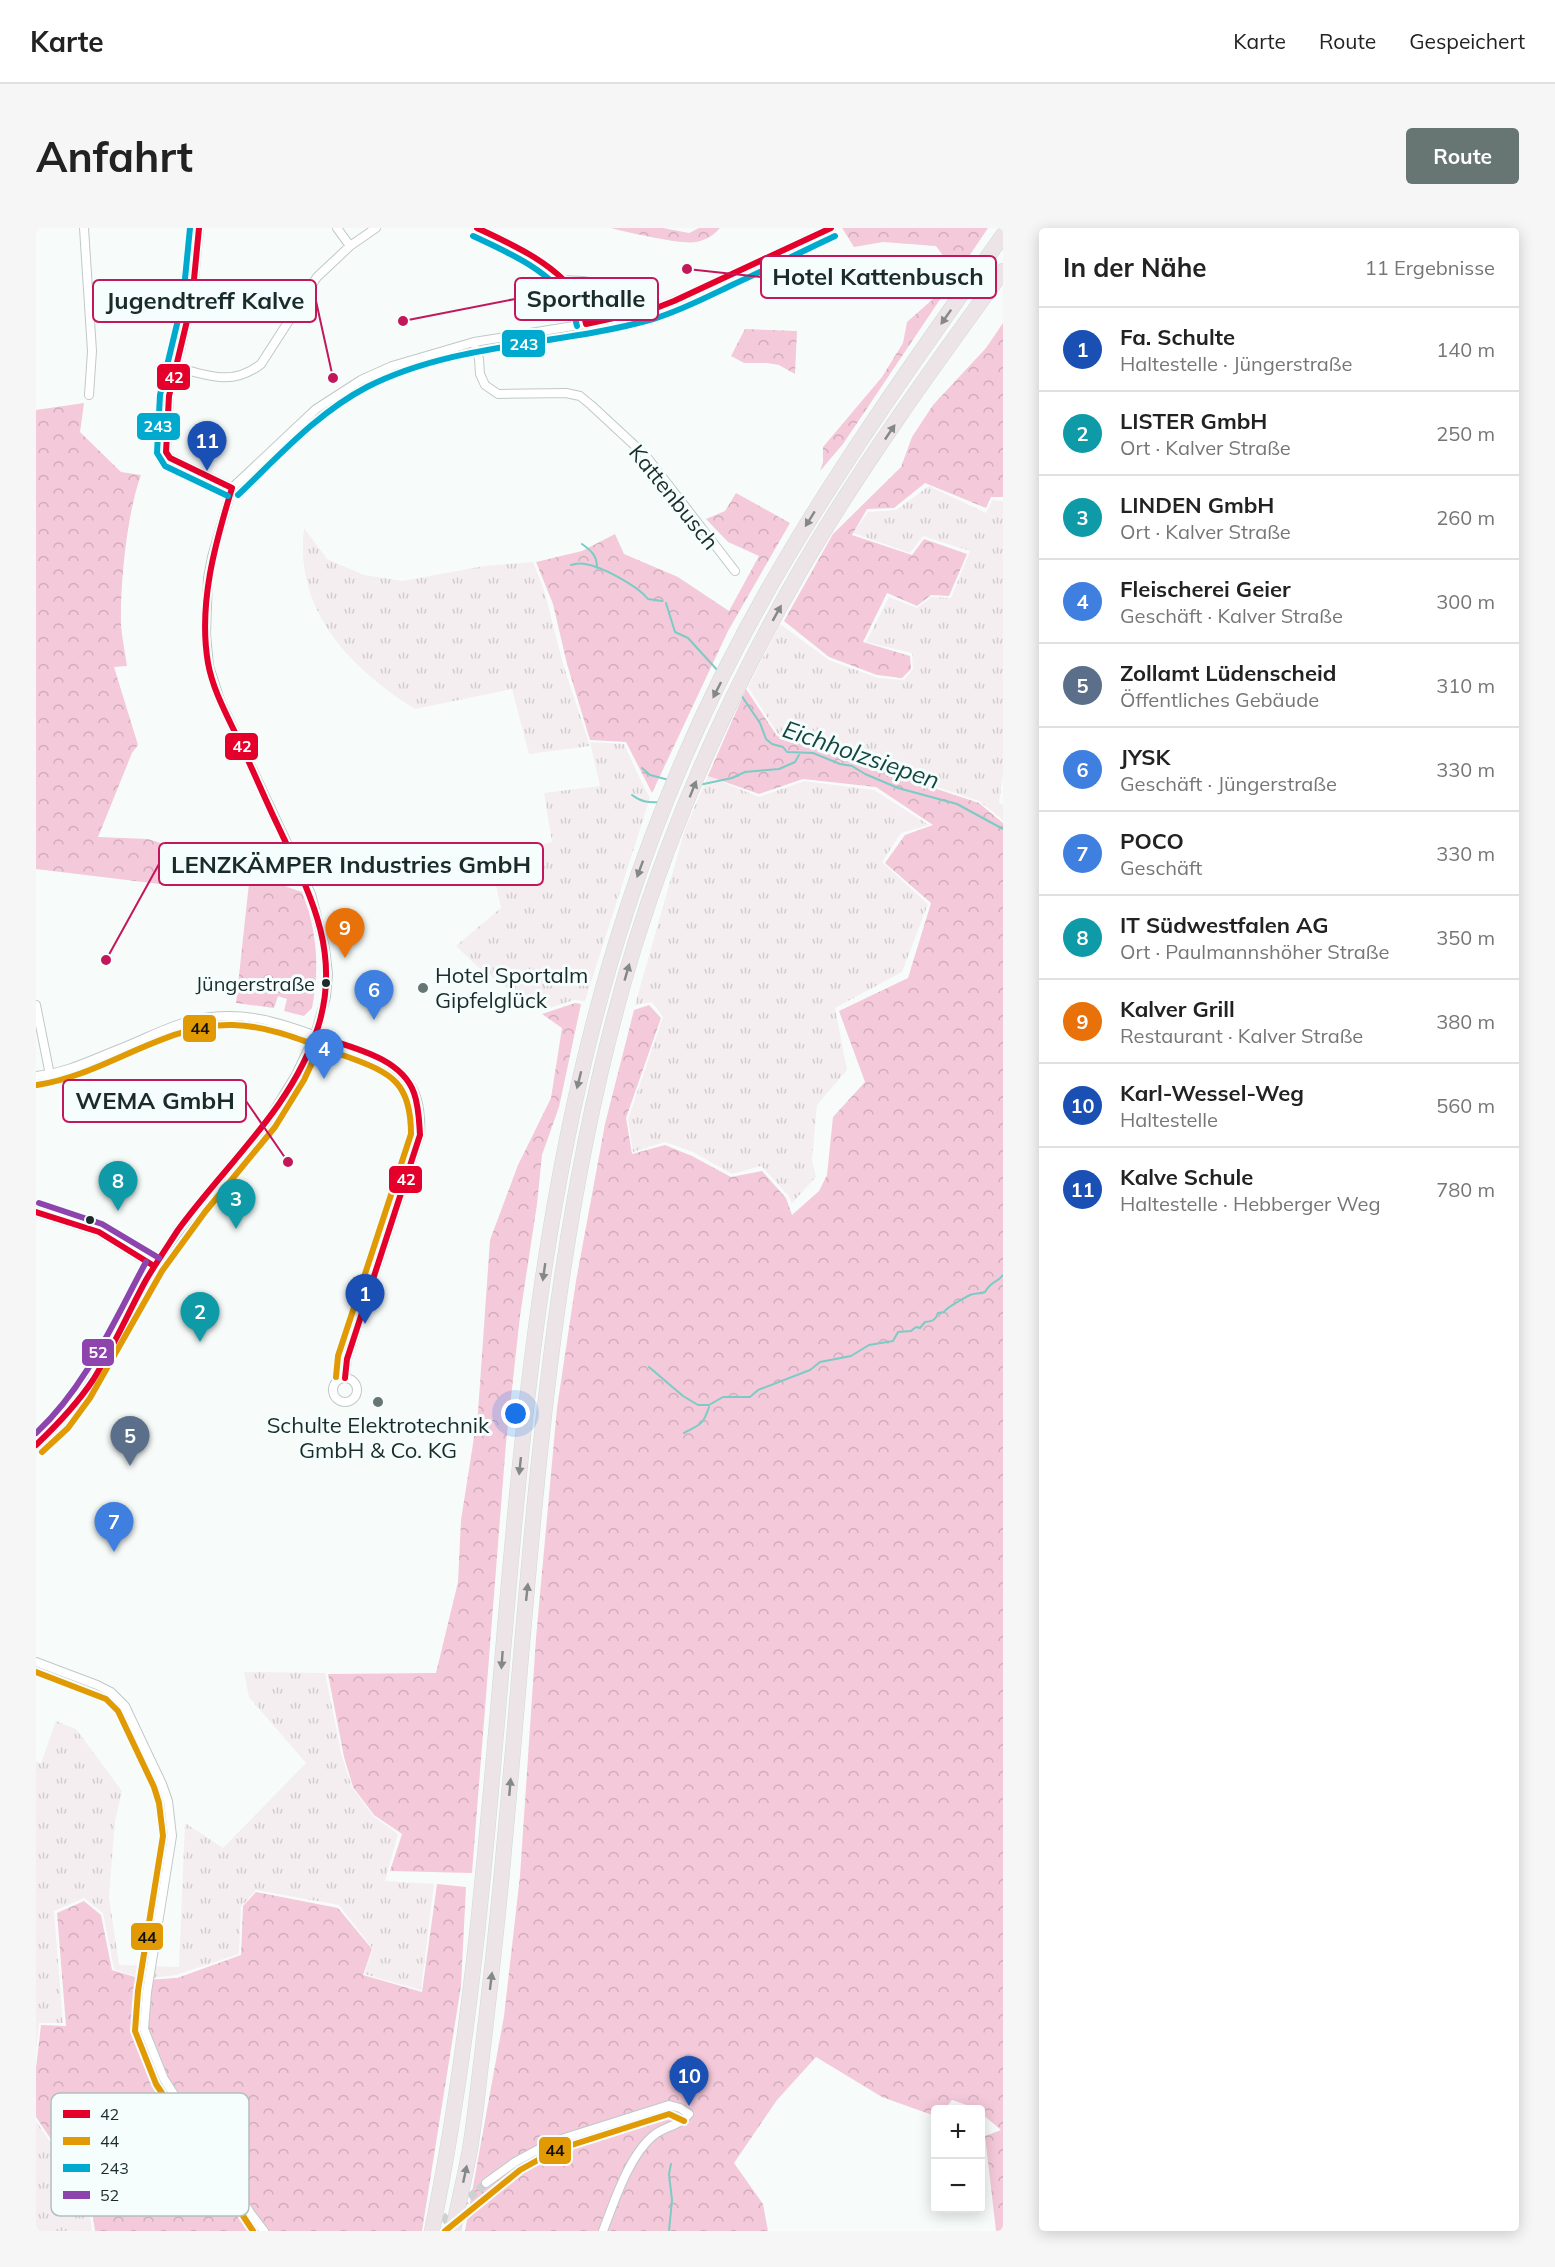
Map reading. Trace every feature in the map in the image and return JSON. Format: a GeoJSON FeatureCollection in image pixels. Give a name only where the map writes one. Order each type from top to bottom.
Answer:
{"type":"FeatureCollection","features":[{"type":"Feature","properties":{"kind":"highway"},"geometry":{"type":"LineString","coordinates":[[432,2231],[449,2146],[478,1930],[519,1473],[534,1341],[554,1205],[574,1100],[608,969],[639,872],[691,742],[748,628],[789,553],[842,470],[1003,235]]}},
{"type":"Feature","properties":{"kind":"highway"},"geometry":{"type":"LineString","coordinates":[[453,2231],[470,2147],[494,1959],[529,1569],[556,1313],[587,1134],[611,1028],[662,864],[708,752],[762,639],[806,561],[858,480],[935,365],[1003,271]]}},
{"type":"Feature","properties":{"kind":"street"},"geometry":{"type":"LineString","coordinates":[[84,228],[92,351],[89,394]]}},
{"type":"Feature","properties":{"kind":"street"},"geometry":{"type":"LineString","coordinates":[[199,228],[192,300],[169,396],[166,452],[170,458],[232,488]]}},
{"type":"Feature","properties":{"kind":"street"},"geometry":{"type":"LineString","coordinates":[[337,228],[350,246]]}},
{"type":"Feature","properties":{"kind":"street"},"geometry":{"type":"LineString","coordinates":[[175,367],[219,378],[237,377],[252,371],[265,358],[311,285],[350,246],[376,228]]}},
{"type":"Feature","properties":{"kind":"street"},"geometry":{"type":"LineString","coordinates":[[477,228],[524,253],[563,280],[579,299],[586,324]]}},
{"type":"Feature","properties":{"kind":"street"},"geometry":{"type":"LineString","coordinates":[[36,1446],[61,1422],[89,1385],[154,1266],[198,1206],[267,1122],[296,1075],[315,1035],[326,997],[328,983],[325,948],[311,894],[220,700],[208,666],[206,634],[208,578],[232,488],[316,409],[333,396],[392,366],[474,342],[586,324],[651,310],[697,292],[831,228]]}},
{"type":"Feature","properties":{"kind":"street"},"geometry":{"type":"LineString","coordinates":[[563,280],[583,281],[651,293]]}},
{"type":"Feature","properties":{"kind":"street","name":"Kattenbusch"},"geometry":{"type":"LineString","coordinates":[[474,342],[480,374],[485,385],[498,394],[566,393],[580,396],[646,456],[735,570]]}},
{"type":"Feature","properties":{"kind":"street"},"geometry":{"type":"LineString","coordinates":[[36,1005],[50,1075]]}},
{"type":"Feature","properties":{"kind":"street"},"geometry":{"type":"LineString","coordinates":[[36,1076],[50,1075],[91,1061],[161,1031],[203,1018],[235,1015],[274,1021],[315,1035],[383,1061],[402,1073],[415,1090],[421,1115],[417,1144],[347,1359],[345,1378]]}},
{"type":"Feature","properties":{"kind":"street"},"geometry":{"type":"LineString","coordinates":[[36,1212],[99,1233],[154,1266]]}},
{"type":"Feature","properties":{"kind":"street"},"geometry":{"type":"LineString","coordinates":[[36,1662],[98,1685],[111,1692],[125,1706],[168,1801],[172,1836],[147,1992],[144,2029],[164,2079],[173,2093]]}},
{"type":"Feature","properties":{"kind":"street"},"geometry":{"type":"LineString","coordinates":[[486,2183],[515,2162],[552,2142],[669,2105],[689,2114],[681,2123],[655,2134],[641,2149],[603,2231]]}},
{"type":"Feature","properties":{"kind":"street"},"geometry":{"type":"LineString","coordinates":[[249,2211],[264,2231]]}},
{"type":"Feature","properties":{"kind":"green space"},"geometry":{"type":"Polygon","coordinates":[[[611,228],[663,228],[689,233],[699,228],[720,228],[706,239],[696,242],[679,242],[611,228]]]}},
{"type":"Feature","properties":{"kind":"green space"},"geometry":{"type":"Polygon","coordinates":[[[842,228],[988,228],[843,444],[820,471],[823,462],[823,447],[882,377],[903,343],[907,322],[933,299],[949,264],[936,246],[883,242],[854,247],[842,228]]]}},
{"type":"Feature","properties":{"kind":"green space"},"geometry":{"type":"Polygon","coordinates":[[[1003,323],[1003,497],[991,497],[986,508],[925,483],[894,508],[867,509],[852,535],[912,555],[924,539],[967,554],[949,596],[931,595],[917,606],[887,593],[863,642],[910,656],[911,669],[902,678],[877,675],[829,657],[784,621],[833,534],[901,467],[912,437],[933,405],[986,348],[1003,323]]]}},
{"type":"Feature","properties":{"kind":"green space"},"geometry":{"type":"Polygon","coordinates":[[[745,329],[797,331],[795,374],[779,365],[744,363],[731,356],[745,329]]]}},
{"type":"Feature","properties":{"kind":"green space"},"geometry":{"type":"Polygon","coordinates":[[[84,403],[80,432],[121,472],[141,475],[128,528],[123,569],[121,625],[127,666],[114,667],[138,745],[132,753],[98,837],[148,839],[173,847],[168,885],[36,869],[36,410],[84,403]]]}},
{"type":"Feature","properties":{"kind":"green space"},"geometry":{"type":"Polygon","coordinates":[[[929,486],[986,513],[992,500],[1003,501],[1003,774],[999,803],[1003,805],[1003,820],[979,801],[778,734],[748,687],[780,624],[829,660],[878,678],[904,680],[913,669],[912,653],[866,642],[889,597],[917,608],[931,597],[951,598],[970,551],[923,536],[910,553],[853,533],[868,512],[896,510],[929,486]]]}},
{"type":"Feature","properties":{"kind":"green space"},"geometry":{"type":"Polygon","coordinates":[[[736,493],[790,523],[728,631],[652,793],[626,742],[590,740],[567,664],[553,604],[536,562],[582,551],[615,534],[624,554],[678,577],[729,611],[759,556],[728,542],[706,519],[725,511],[736,493]]]}},
{"type":"Feature","properties":{"kind":"green space"},"geometry":{"type":"Polygon","coordinates":[[[304,528],[327,559],[364,575],[403,581],[484,566],[533,562],[544,590],[563,664],[590,746],[529,754],[512,689],[415,709],[391,693],[349,656],[331,634],[318,611],[308,586],[303,558],[304,528]]]}},
{"type":"Feature","properties":{"kind":"green space"},"geometry":{"type":"Polygon","coordinates":[[[746,689],[777,736],[979,803],[1003,823],[1003,2231],[996,2231],[985,2136],[1001,2130],[985,2116],[985,2105],[966,2105],[952,2100],[948,2105],[931,2105],[931,2115],[882,2097],[816,2057],[777,2100],[734,2163],[763,2204],[768,2231],[465,2231],[504,2016],[520,1876],[536,1638],[557,1408],[576,1281],[605,1124],[634,1010],[649,1005],[661,1018],[626,1118],[632,1154],[665,1145],[692,1156],[731,1177],[762,1171],[786,1198],[792,1215],[819,1191],[827,1175],[833,1117],[865,1082],[839,1011],[908,978],[931,903],[885,863],[905,835],[933,825],[876,787],[803,779],[759,794],[708,776],[746,689]]]}},
{"type":"Feature","properties":{"kind":"green space"},"geometry":{"type":"Polygon","coordinates":[[[590,742],[624,744],[650,798],[585,1001],[574,1000],[540,1011],[478,967],[456,946],[501,908],[490,858],[552,842],[544,793],[600,786],[590,742]]]}},
{"type":"Feature","properties":{"kind":"green space"},"geometry":{"type":"Polygon","coordinates":[[[708,776],[759,797],[804,781],[874,790],[929,825],[901,833],[882,862],[928,904],[902,972],[835,1008],[847,1070],[817,1105],[812,1161],[816,1177],[792,1203],[788,1195],[761,1166],[732,1174],[693,1152],[665,1142],[633,1152],[628,1119],[663,1017],[652,1002],[635,1005],[685,829],[708,776]]]}},
{"type":"Feature","properties":{"kind":"green space"},"geometry":{"type":"Polygon","coordinates":[[[250,874],[302,892],[311,920],[316,949],[316,978],[312,1008],[304,1016],[284,1011],[287,999],[278,996],[274,1008],[236,1003],[250,874]]]}},
{"type":"Feature","properties":{"kind":"green space"},"geometry":{"type":"Polygon","coordinates":[[[575,1003],[581,1004],[559,1107],[542,1155],[520,1316],[506,1443],[472,1873],[390,1871],[402,1834],[374,1815],[353,1787],[344,1757],[328,1674],[436,1673],[458,1582],[461,1520],[478,1412],[490,1240],[518,1165],[551,1098],[562,1028],[542,1014],[575,1003]]]}},
{"type":"Feature","properties":{"kind":"green space"},"geometry":{"type":"Polygon","coordinates":[[[244,1672],[325,1673],[342,1757],[352,1787],[373,1816],[398,1834],[385,1881],[434,1884],[421,1990],[364,1974],[373,1949],[339,1905],[256,1890],[241,1907],[239,1954],[176,1975],[143,1979],[114,1969],[103,1913],[84,1898],[54,1911],[63,2023],[39,2023],[36,2053],[36,1762],[41,1763],[56,1721],[76,1729],[122,1791],[115,1821],[109,1897],[119,1965],[179,1967],[185,1823],[223,1848],[306,1763],[249,1697],[244,1672]]]}},
{"type":"Feature","properties":{"kind":"green space"},"geometry":{"type":"Polygon","coordinates":[[[437,1884],[466,1887],[461,1986],[422,2231],[95,2231],[93,2216],[249,2216],[249,2093],[51,2093],[51,2139],[36,2117],[36,2068],[41,2025],[66,2026],[57,1913],[84,1901],[101,1915],[112,1970],[145,1980],[177,1978],[241,1955],[243,1906],[256,1892],[338,1908],[372,1949],[363,1975],[422,1992],[437,1884]]]}},
{"type":"Feature","properties":{"kind":"green space"},"geometry":{"type":"Polygon","coordinates":[[[36,2121],[51,2143],[51,2216],[90,2216],[92,2231],[36,2231],[36,2121]]]}},
{"type":"Feature","properties":{"kind":"waterway"},"geometry":{"type":"LineString","coordinates":[[582,544],[593,554],[597,568]]}},
{"type":"Feature","properties":{"kind":"waterway","name":"Eichholzsiepen"},"geometry":{"type":"LineString","coordinates":[[571,565],[583,564],[600,568],[628,583],[648,599],[662,601]]}},
{"type":"Feature","properties":{"kind":"waterway","name":"Eichholzsiepen"},"geometry":{"type":"LineString","coordinates":[[666,603],[675,632],[688,638],[719,672]]}},
{"type":"Feature","properties":{"kind":"waterway","name":"Eichholzsiepen"},"geometry":{"type":"LineString","coordinates":[[741,695],[760,723],[766,739],[772,744],[783,747],[787,752],[813,753],[840,764],[852,766],[898,788],[957,804],[1003,829]]}},
{"type":"Feature","properties":{"kind":"waterway"},"geometry":{"type":"LineString","coordinates":[[699,785],[732,778],[745,772],[779,769],[795,762],[799,755]]}},
{"type":"Feature","properties":{"kind":"waterway"},"geometry":{"type":"LineString","coordinates":[[642,768],[650,775],[669,780]]}},
{"type":"Feature","properties":{"kind":"waterway"},"geometry":{"type":"LineString","coordinates":[[632,795],[645,802],[660,802]]}},
{"type":"Feature","properties":{"kind":"waterway"},"geometry":{"type":"LineString","coordinates":[[649,1367],[683,1396],[698,1405],[709,1405],[723,1397],[750,1397],[758,1390],[810,1370],[820,1362],[851,1356],[869,1345],[893,1341],[898,1332],[920,1328],[925,1322],[935,1319],[938,1313],[944,1312],[964,1298],[985,1292],[1003,1275]]}},
{"type":"Feature","properties":{"kind":"waterway"},"geometry":{"type":"LineString","coordinates":[[684,1433],[701,1423],[709,1407]]}},
{"type":"Feature","properties":{"kind":"waterway"},"geometry":{"type":"LineString","coordinates":[[669,2231],[672,2200],[669,2174],[671,2164]]}},
{"type":"Feature","properties":{"kind":"tunnel"},"geometry":{"type":"LineString","coordinates":[[433,2229],[486,2183]]}},
{"type":"Feature","properties":{"kind":"transit line","name":"243"},"geometry":{"type":"LineString","coordinates":[[190,228],[183,299],[160,395],[157,453],[165,466],[228,496]]}},
{"type":"Feature","properties":{"kind":"transit line","name":"42"},"geometry":{"type":"LineString","coordinates":[[199,228],[192,300],[169,396],[166,452],[170,458],[232,488]]}},
{"type":"Feature","properties":{"kind":"transit line","name":"42"},"geometry":{"type":"LineString","coordinates":[[477,228],[534,257],[561,277],[579,301],[586,324]]}},
{"type":"Feature","properties":{"kind":"transit line","name":"42"},"geometry":{"type":"LineString","coordinates":[[586,324],[651,310],[674,301],[831,228]]}},
{"type":"Feature","properties":{"kind":"transit line","name":"243"},"geometry":{"type":"LineString","coordinates":[[473,236],[527,263],[551,281],[570,303],[577,326]]}},
{"type":"Feature","properties":{"kind":"transit line","name":"243"},"geometry":{"type":"LineString","coordinates":[[238,495],[283,451],[331,410],[367,387],[401,372],[472,353],[581,335],[653,319],[693,304],[835,236]]}},
{"type":"Feature","properties":{"kind":"transit line","name":"42"},"geometry":{"type":"LineString","coordinates":[[36,1445],[87,1389],[107,1356],[146,1280],[178,1230],[257,1134],[292,1083],[307,1056],[318,1027],[324,1000],[326,973],[324,948],[311,899],[221,704],[208,663],[205,619],[210,574],[232,488]]}},
{"type":"Feature","properties":{"kind":"transit line","name":"44"},"geometry":{"type":"LineString","coordinates":[[37,1085],[87,1071],[183,1032],[233,1025],[277,1032],[306,1041],[363,1063],[396,1082],[403,1091],[407,1103],[411,1134],[338,1356],[336,1377]]}},
{"type":"Feature","properties":{"kind":"transit line","name":"42"},"geometry":{"type":"LineString","coordinates":[[315,1035],[372,1055],[398,1070],[414,1093],[419,1119],[420,1135],[347,1359],[345,1378]]}},
{"type":"Feature","properties":{"kind":"transit line","name":"44"},"geometry":{"type":"LineString","coordinates":[[42,1452],[68,1428],[90,1398],[162,1271],[205,1212],[275,1127],[304,1080],[323,1039]]}},
{"type":"Feature","properties":{"kind":"transit line","name":"52"},"geometry":{"type":"LineString","coordinates":[[39,1203],[102,1224],[159,1258]]}},
{"type":"Feature","properties":{"kind":"transit line","name":"42"},"geometry":{"type":"LineString","coordinates":[[36,1212],[99,1232],[154,1266]]}},
{"type":"Feature","properties":{"kind":"transit line","name":"52"},"geometry":{"type":"LineString","coordinates":[[36,1433],[54,1415],[84,1374],[146,1262]]}},
{"type":"Feature","properties":{"kind":"transit line","name":"44"},"geometry":{"type":"LineString","coordinates":[[36,1672],[106,1699],[118,1711],[154,1787],[159,1803],[163,1836],[138,1991],[135,2031],[156,2084],[162,2093]]}},
{"type":"Feature","properties":{"kind":"transit line","name":"44"},"geometry":{"type":"LineString","coordinates":[[445,2231],[520,2170],[556,2150],[669,2114],[684,2121]]}},
{"type":"Feature","properties":{"kind":"transit line","name":"44"},"geometry":{"type":"LineString","coordinates":[[243,2216],[253,2231]]}},
{"type":"Feature","properties":{"kind":"place","name":"Hotel Kattenbusch"},"geometry":{"type":"Point","coordinates":[687,269]}},
{"type":"Feature","properties":{"kind":"place","name":"Sporthalle"},"geometry":{"type":"Point","coordinates":[403,321]}},
{"type":"Feature","properties":{"kind":"place","name":"Jugendtreff Kalve"},"geometry":{"type":"Point","coordinates":[333,378]}},
{"type":"Feature","properties":{"kind":"place","name":"Kalve Schule"},"geometry":{"type":"Point","coordinates":[207,471]}},
{"type":"Feature","properties":{"kind":"place","name":"Kalver Grill"},"geometry":{"type":"Point","coordinates":[345,958]}},
{"type":"Feature","properties":{"kind":"place","name":"LENZKÄMPER Industries GmbH"},"geometry":{"type":"Point","coordinates":[106,960]}},
{"type":"Feature","properties":{"kind":"place","name":"Jüngerstraße"},"geometry":{"type":"Point","coordinates":[326,983]}},
{"type":"Feature","properties":{"kind":"place","name":"Hotel Sportalm Gipfelglück"},"geometry":{"type":"Point","coordinates":[423,988]}},
{"type":"Feature","properties":{"kind":"place","name":"JYSK"},"geometry":{"type":"Point","coordinates":[374,1020]}},
{"type":"Feature","properties":{"kind":"place","name":"Fleischerei Geier"},"geometry":{"type":"Point","coordinates":[324,1079]}},
{"type":"Feature","properties":{"kind":"place","name":"WEMA GmbH"},"geometry":{"type":"Point","coordinates":[288,1162]}},
{"type":"Feature","properties":{"kind":"place","name":"IT Südwestfalen AG"},"geometry":{"type":"Point","coordinates":[118,1211]}},
{"type":"Feature","properties":{"kind":"place","name":"LINDEN GmbH"},"geometry":{"type":"Point","coordinates":[236,1229]}},
{"type":"Feature","properties":{"kind":"place","name":"Fa. Schulte"},"geometry":{"type":"Point","coordinates":[365,1324]}},
{"type":"Feature","properties":{"kind":"place","name":"LISTER GmbH"},"geometry":{"type":"Point","coordinates":[200,1342]}},
{"type":"Feature","properties":{"kind":"place","name":"Schulte Elektrotechnik GmbH & Co. KG"},"geometry":{"type":"Point","coordinates":[378,1402]}},
{"type":"Feature","properties":{"kind":"place","name":"Zollamt Lüdenscheid"},"geometry":{"type":"Point","coordinates":[130,1466]}},
{"type":"Feature","properties":{"kind":"place","name":"POCO"},"geometry":{"type":"Point","coordinates":[114,1552]}},
{"type":"Feature","properties":{"kind":"place","name":"Karl-Wessel-Weg"},"geometry":{"type":"Point","coordinates":[689,2106]}}]}
